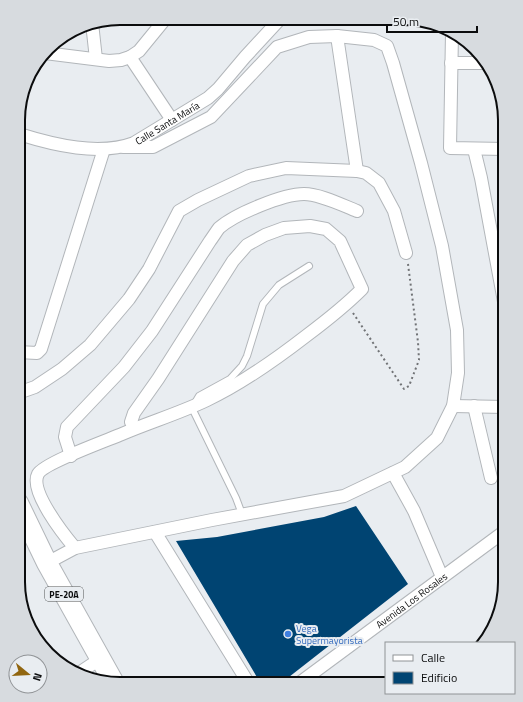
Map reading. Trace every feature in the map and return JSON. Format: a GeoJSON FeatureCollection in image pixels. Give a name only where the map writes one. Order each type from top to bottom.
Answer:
{"type":"FeatureCollection","features":[{"type":"Feature","properties":{"kind":"highway","name":"PE-20A"},"geometry":{"type":"LineString","coordinates":[[25,517],[47,563],[110,676]]}},
{"type":"Feature","properties":{"kind":"street"},"geometry":{"type":"LineString","coordinates":[[51,54],[109,61],[121,60],[139,52],[160,25]]}},
{"type":"Feature","properties":{"kind":"street","name":"Calle Santa María"},"geometry":{"type":"LineString","coordinates":[[25,136],[55,144],[104,149],[123,147],[134,143],[208,98],[218,89],[275,25]]}},
{"type":"Feature","properties":{"kind":"street"},"geometry":{"type":"LineString","coordinates":[[93,29],[96,59]]}},
{"type":"Feature","properties":{"kind":"street"},"geometry":{"type":"LineString","coordinates":[[337,36],[357,171]]}},
{"type":"Feature","properties":{"kind":"street"},"geometry":{"type":"LineString","coordinates":[[47,563],[75,548],[242,514],[344,496],[406,467],[437,438],[453,406],[458,373],[457,330],[442,246],[393,63],[387,46],[374,40],[337,36],[309,37],[277,47],[211,117],[152,147],[123,147]]}},
{"type":"Feature","properties":{"kind":"street"},"geometry":{"type":"LineString","coordinates":[[452,39],[450,148],[498,149]]}},
{"type":"Feature","properties":{"kind":"street"},"geometry":{"type":"LineString","coordinates":[[130,57],[172,120]]}},
{"type":"Feature","properties":{"kind":"street"},"geometry":{"type":"LineString","coordinates":[[451,63],[479,63]]}},
{"type":"Feature","properties":{"kind":"street"},"geometry":{"type":"LineString","coordinates":[[25,352],[37,353],[41,349],[104,149]]}},
{"type":"Feature","properties":{"kind":"street"},"geometry":{"type":"LineString","coordinates":[[474,149],[498,269]]}},
{"type":"Feature","properties":{"kind":"street"},"geometry":{"type":"LineString","coordinates":[[25,391],[35,387],[62,368],[90,345],[129,299],[149,269],[180,211],[198,200],[249,176],[286,168],[357,171],[366,173],[379,183],[394,211],[406,253]]}},
{"type":"Feature","properties":{"kind":"street"},"geometry":{"type":"LineString","coordinates":[[71,456],[65,437],[68,427],[124,367],[152,331],[219,229],[232,219],[261,206],[283,198],[304,194],[321,197],[357,210]]}},
{"type":"Feature","properties":{"kind":"street"},"geometry":{"type":"LineString","coordinates":[[75,548],[61,531],[44,503],[36,482],[38,474],[45,467],[207,400],[250,377],[347,304],[362,289],[340,241],[326,229],[310,226],[284,228],[264,235],[247,244],[233,261],[163,372],[134,413],[131,422],[134,429]]}},
{"type":"Feature","properties":{"kind":"street"},"geometry":{"type":"LineString","coordinates":[[453,406],[498,406]]}},
{"type":"Feature","properties":{"kind":"street"},"geometry":{"type":"LineString","coordinates":[[474,406],[491,478]]}},
{"type":"Feature","properties":{"kind":"street"},"geometry":{"type":"LineString","coordinates":[[393,473],[414,511],[442,577]]}},
{"type":"Feature","properties":{"kind":"street"},"geometry":{"type":"LineString","coordinates":[[155,532],[245,677]]}},
{"type":"Feature","properties":{"kind":"street","name":"Avenida Los Rosales"},"geometry":{"type":"LineString","coordinates":[[307,677],[498,535]]}},
{"type":"Feature","properties":{"kind":"street"},"geometry":{"type":"LineString","coordinates":[[83,670],[100,659]]}},
{"type":"Feature","properties":{"kind":"lane"},"geometry":{"type":"LineString","coordinates":[[242,514],[193,405],[199,396],[230,379],[242,366],[247,356],[262,304],[279,285],[309,266]]}},
{"type":"Feature","properties":{"kind":"path"},"geometry":{"type":"LineString","coordinates":[[347,304],[404,389],[409,386],[419,360],[406,253]]}},
{"type":"Feature","properties":{"kind":"building","name":"Vega Supermayorista"},"geometry":{"type":"Polygon","coordinates":[[[356,506],[408,584],[289,677],[257,677],[176,541],[217,537],[324,517],[356,506]]]}},
{"type":"Feature","properties":{"kind":"place","name":"Vega Supermayorista"},"geometry":{"type":"Point","coordinates":[288,634]}}]}
